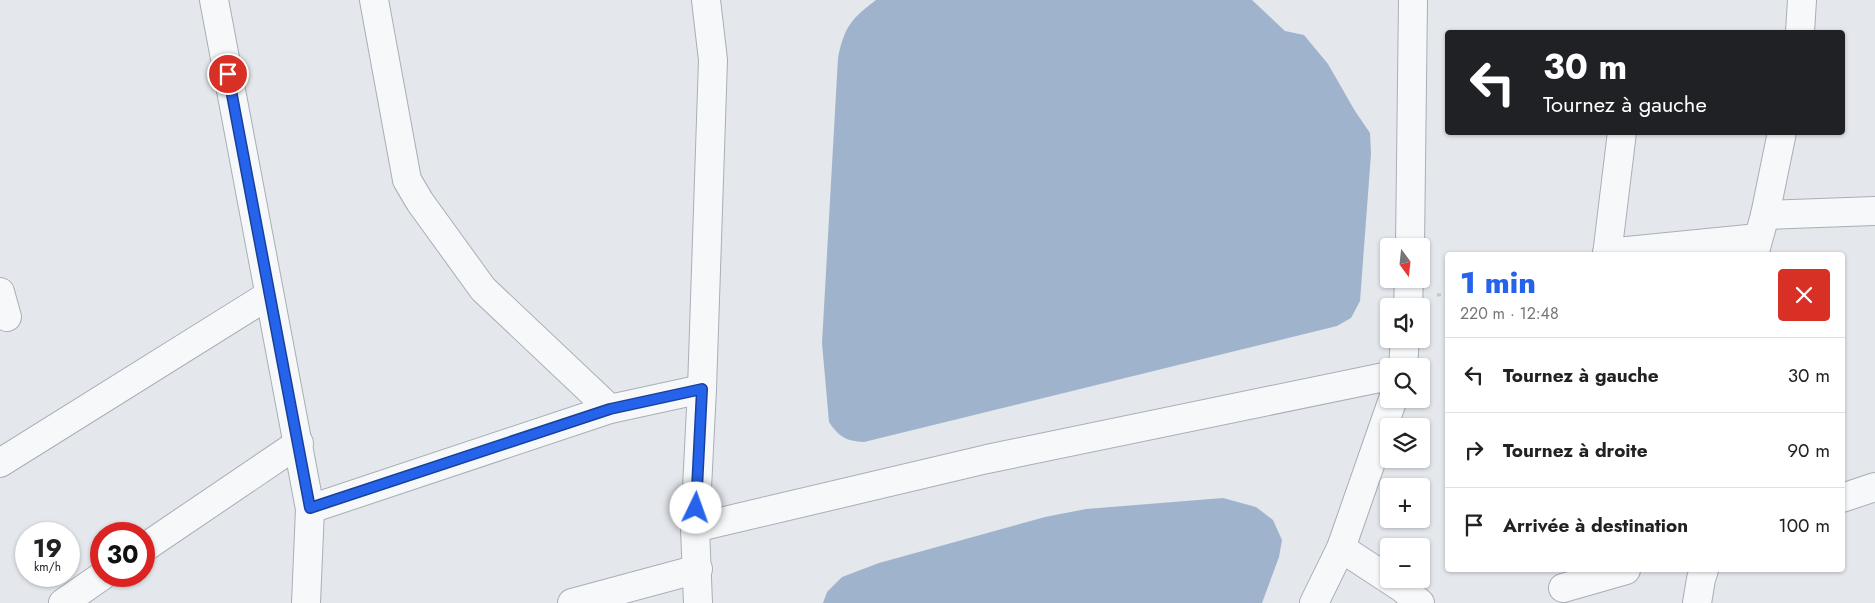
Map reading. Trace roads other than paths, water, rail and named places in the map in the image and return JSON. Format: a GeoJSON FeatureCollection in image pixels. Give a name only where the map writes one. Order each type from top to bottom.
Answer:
{"type":"FeatureCollection","features":[{"type":"Feature","properties":{"kind":"street"},"geometry":{"type":"LineString","coordinates":[[214,0],[310,508],[306,603]]}},
{"type":"Feature","properties":{"kind":"street"},"geometry":{"type":"LineString","coordinates":[[374,0],[407,180],[420,202],[483,289],[610,409]]}},
{"type":"Feature","properties":{"kind":"street"},"geometry":{"type":"LineString","coordinates":[[698,603],[695,528],[702,389],[713,60],[706,0]]}},
{"type":"Feature","properties":{"kind":"street"},"geometry":{"type":"LineString","coordinates":[[1410,238],[1413,0]]}},
{"type":"Feature","properties":{"kind":"street"},"geometry":{"type":"LineString","coordinates":[[1800,30],[1802,0]]}},
{"type":"Feature","properties":{"kind":"street"},"geometry":{"type":"LineString","coordinates":[[1607,252],[1622,135]]}},
{"type":"Feature","properties":{"kind":"street"},"geometry":{"type":"LineString","coordinates":[[1759,236],[1781,135]]}},
{"type":"Feature","properties":{"kind":"street"},"geometry":{"type":"LineString","coordinates":[[1624,252],[1759,236],[1875,211]]}},
{"type":"Feature","properties":{"kind":"street"},"geometry":{"type":"LineString","coordinates":[[0,464],[269,295]]}},
{"type":"Feature","properties":{"kind":"street"},"geometry":{"type":"LineString","coordinates":[[695,528],[987,459],[1380,378]]}},
{"type":"Feature","properties":{"kind":"street"},"geometry":{"type":"LineString","coordinates":[[310,508],[610,409],[702,389]]}},
{"type":"Feature","properties":{"kind":"street"},"geometry":{"type":"LineString","coordinates":[[1314,603],[1341,548],[1391,408]]}},
{"type":"Feature","properties":{"kind":"street"},"geometry":{"type":"LineString","coordinates":[[155,541],[299,443]]}},
{"type":"Feature","properties":{"kind":"street"},"geometry":{"type":"LineString","coordinates":[[1845,497],[1875,486]]}},
{"type":"Feature","properties":{"kind":"street"},"geometry":{"type":"LineString","coordinates":[[1341,548],[1402,588],[1420,603]]}},
{"type":"Feature","properties":{"kind":"street"},"geometry":{"type":"LineString","coordinates":[[572,603],[698,568]]}},
{"type":"Feature","properties":{"kind":"street"},"geometry":{"type":"LineString","coordinates":[[1562,587],[1618,572]]}},
{"type":"Feature","properties":{"kind":"street"},"geometry":{"type":"LineString","coordinates":[[1697,603],[1700,579],[1703,572]]}},
{"type":"Feature","properties":{"kind":"street"},"geometry":{"type":"LineString","coordinates":[[63,603],[90,584]]}},
{"type":"Feature","properties":{"kind":"water"},"geometry":{"type":"Polygon","coordinates":[[[876,0],[1252,0],[1285,31],[1304,35],[1328,64],[1370,133],[1371,154],[1360,301],[1351,318],[1337,326],[864,442],[852,441],[844,437],[829,422],[822,343],[838,58],[843,38],[850,24],[876,0]]]}},
{"type":"Feature","properties":{"kind":"water"},"geometry":{"type":"Polygon","coordinates":[[[1223,498],[1256,507],[1273,520],[1282,540],[1279,557],[1262,603],[823,603],[827,592],[842,577],[879,563],[1045,517],[1086,509],[1223,498]]]}}]}
